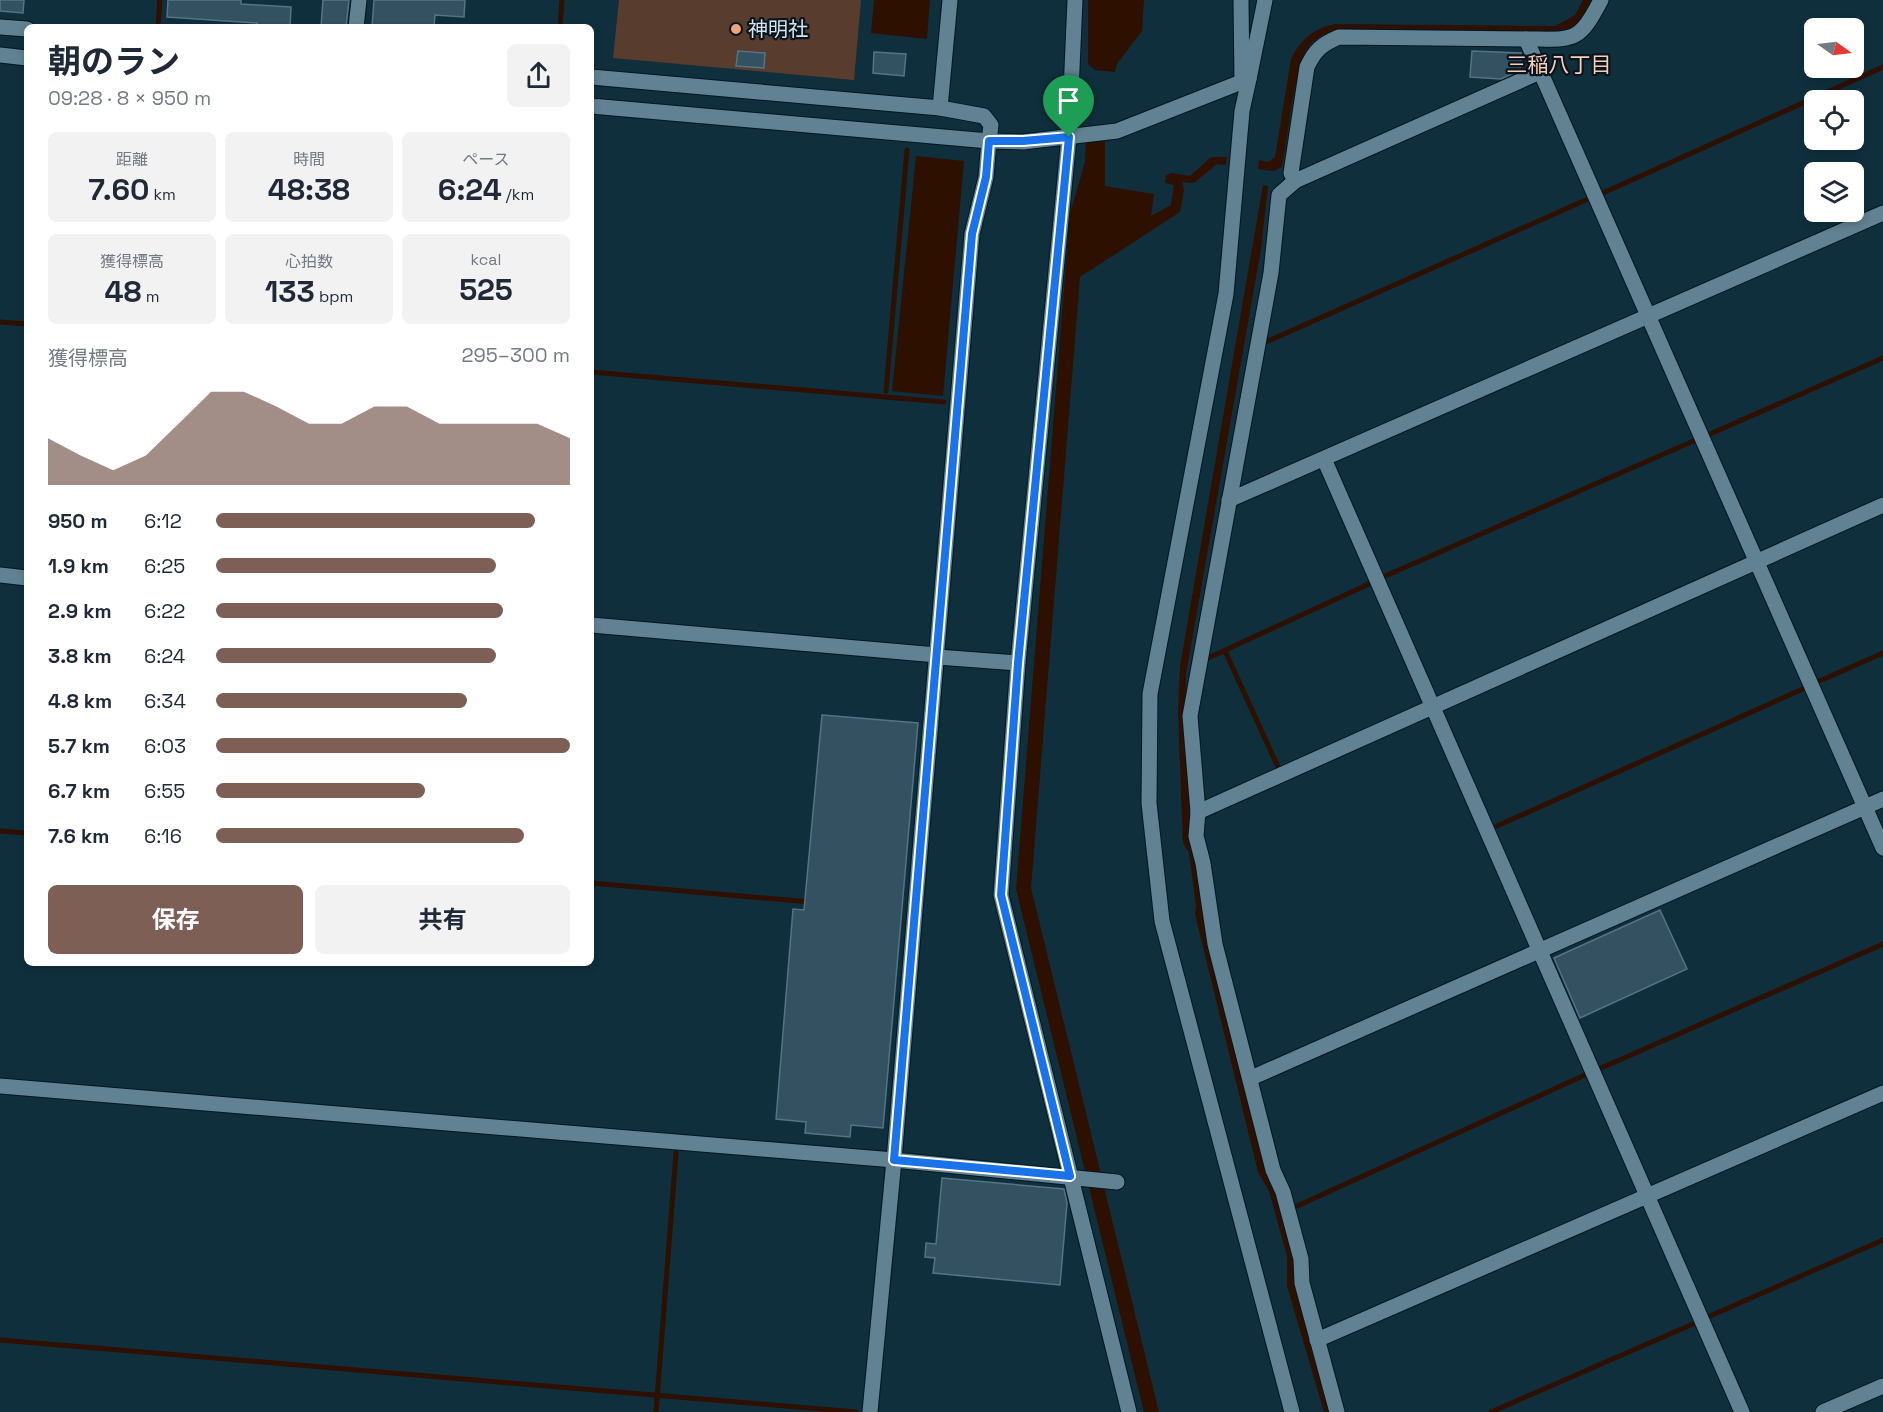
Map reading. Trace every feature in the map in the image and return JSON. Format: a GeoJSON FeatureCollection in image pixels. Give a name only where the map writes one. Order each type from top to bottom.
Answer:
{"type":"FeatureCollection","features":[{"type":"Feature","properties":{"kind":"street"},"geometry":{"type":"LineString","coordinates":[[357,24],[359,0]]}},
{"type":"Feature","properties":{"kind":"street"},"geometry":{"type":"LineString","coordinates":[[940,108],[950,0]]}},
{"type":"Feature","properties":{"kind":"street"},"geometry":{"type":"LineString","coordinates":[[1075,0],[1075,136],[1018,663],[1001,895],[1129,1412]]}},
{"type":"Feature","properties":{"kind":"street"},"geometry":{"type":"LineString","coordinates":[[1241,0],[1245,81]]}},
{"type":"Feature","properties":{"kind":"street"},"geometry":{"type":"LineString","coordinates":[[1265,0],[1245,81],[1226,294],[1150,694],[1149,803],[1162,921],[1292,1412]]}},
{"type":"Feature","properties":{"kind":"street"},"geometry":{"type":"LineString","coordinates":[[1295,181],[1291,172],[1307,67],[1314,52],[1323,43],[1339,37],[1571,39],[1583,30],[1601,0]]}},
{"type":"Feature","properties":{"kind":"street"},"geometry":{"type":"LineString","coordinates":[[0,27],[24,29]]}},
{"type":"Feature","properties":{"kind":"street"},"geometry":{"type":"LineString","coordinates":[[1526,39],[1758,560],[1883,848]]}},
{"type":"Feature","properties":{"kind":"street"},"geometry":{"type":"LineString","coordinates":[[0,55],[24,58]]}},
{"type":"Feature","properties":{"kind":"street"},"geometry":{"type":"LineString","coordinates":[[1337,1412],[1302,1283],[1301,1259],[1283,1192],[1273,1170],[1215,944],[1203,862],[1196,836],[1198,812],[1190,716],[1271,273],[1279,195],[1295,181],[1540,72]]}},
{"type":"Feature","properties":{"kind":"street"},"geometry":{"type":"LineString","coordinates":[[594,77],[940,108],[984,116],[991,125],[986,177],[972,234],[894,1160],[870,1412]]}},
{"type":"Feature","properties":{"kind":"street"},"geometry":{"type":"LineString","coordinates":[[594,106],[989,141],[1023,141],[1117,131],[1245,81]]}},
{"type":"Feature","properties":{"kind":"street"},"geometry":{"type":"LineString","coordinates":[[1229,500],[1883,213]]}},
{"type":"Feature","properties":{"kind":"street"},"geometry":{"type":"LineString","coordinates":[[1324,459],[1430,706],[1742,1412]]}},
{"type":"Feature","properties":{"kind":"street"},"geometry":{"type":"LineString","coordinates":[[1198,812],[1430,706],[1883,505]]}},
{"type":"Feature","properties":{"kind":"street"},"geometry":{"type":"LineString","coordinates":[[0,576],[24,578]]}},
{"type":"Feature","properties":{"kind":"street"},"geometry":{"type":"LineString","coordinates":[[594,625],[1018,663]]}},
{"type":"Feature","properties":{"kind":"street"},"geometry":{"type":"LineString","coordinates":[[1251,1078],[1883,798]]}},
{"type":"Feature","properties":{"kind":"street"},"geometry":{"type":"LineString","coordinates":[[0,1086],[894,1160],[1117,1182]]}},
{"type":"Feature","properties":{"kind":"street"},"geometry":{"type":"LineString","coordinates":[[1317,1340],[1883,1092]]}},
{"type":"Feature","properties":{"kind":"street"},"geometry":{"type":"LineString","coordinates":[[1823,1412],[1883,1386]]}},
{"type":"Feature","properties":{"kind":"shaded area","name":"神明社"},"geometry":{"type":"Polygon","coordinates":[[[619,0],[861,0],[854,80],[613,58],[619,0]]]}},
{"type":"Feature","properties":{"kind":"shaded area"},"geometry":{"type":"Polygon","coordinates":[[[874,0],[930,0],[927,39],[871,33],[874,0]]]}},
{"type":"Feature","properties":{"kind":"shaded area"},"geometry":{"type":"Polygon","coordinates":[[[1088,0],[1144,0],[1142,31],[1117,64],[1115,72],[1095,70],[1088,64],[1088,0]]]}},
{"type":"Feature","properties":{"kind":"shaded area"},"geometry":{"type":"Polygon","coordinates":[[[1583,0],[1593,0],[1581,23],[1566,33],[1337,30],[1322,36],[1309,46],[1299,69],[1282,167],[1274,171],[1258,169],[1259,160],[1268,162],[1275,157],[1291,59],[1304,40],[1314,32],[1335,24],[1555,26],[1575,15],[1583,0]]]}},
{"type":"Feature","properties":{"kind":"shaded area"},"geometry":{"type":"Polygon","coordinates":[[[1086,137],[1105,139],[1105,186],[1154,194],[1151,216],[1171,205],[1174,185],[1165,183],[1166,175],[1172,173],[1190,176],[1211,157],[1227,157],[1226,165],[1217,164],[1194,183],[1182,182],[1184,190],[1180,212],[1080,277],[1031,888],[1159,1412],[1144,1412],[1016,889],[1070,213],[1085,162],[1086,137]]]}},
{"type":"Feature","properties":{"kind":"shaded area"},"geometry":{"type":"Polygon","coordinates":[[[916,156],[964,161],[943,396],[892,391],[916,156]]]}},
{"type":"Feature","properties":{"kind":"shaded area"},"geometry":{"type":"Polygon","coordinates":[[[1263,185],[1268,186],[1261,249],[1186,674],[1185,719],[1192,840],[1205,909],[1203,918],[1280,1195],[1334,1412],[1324,1412],[1287,1286],[1287,1256],[1269,1191],[1258,1172],[1195,914],[1189,853],[1183,843],[1178,712],[1180,666],[1263,185]]]}},
{"type":"Feature","properties":{"kind":"building"},"geometry":{"type":"Polygon","coordinates":[[[0,0],[24,0],[23,13],[0,11],[0,0]]]}},
{"type":"Feature","properties":{"kind":"building"},"geometry":{"type":"Polygon","coordinates":[[[168,0],[241,0],[241,4],[291,7],[290,24],[257,24],[167,17],[168,0]]]}},
{"type":"Feature","properties":{"kind":"building"},"geometry":{"type":"Polygon","coordinates":[[[323,0],[349,0],[346,24],[321,24],[323,0]]]}},
{"type":"Feature","properties":{"kind":"building"},"geometry":{"type":"Polygon","coordinates":[[[374,0],[465,0],[464,17],[435,15],[434,24],[372,24],[374,0]]]}},
{"type":"Feature","properties":{"kind":"building"},"geometry":{"type":"Polygon","coordinates":[[[738,51],[765,53],[764,68],[736,66],[738,51]]]}},
{"type":"Feature","properties":{"kind":"building"},"geometry":{"type":"Polygon","coordinates":[[[1472,51],[1521,53],[1520,70],[1501,79],[1470,77],[1472,51]]]}},
{"type":"Feature","properties":{"kind":"building"},"geometry":{"type":"Polygon","coordinates":[[[874,52],[906,54],[904,76],[873,73],[874,52]]]}},
{"type":"Feature","properties":{"kind":"building"},"geometry":{"type":"Polygon","coordinates":[[[822,715],[918,723],[883,1128],[851,1125],[850,1137],[805,1133],[806,1122],[776,1119],[793,909],[804,910],[822,715]]]}},
{"type":"Feature","properties":{"kind":"building"},"geometry":{"type":"Polygon","coordinates":[[[1660,910],[1687,969],[1580,1018],[1554,958],[1660,910]]]}},
{"type":"Feature","properties":{"kind":"building"},"geometry":{"type":"Polygon","coordinates":[[[942,1178],[1064,1189],[1067,1203],[1060,1285],[933,1273],[935,1258],[925,1257],[926,1243],[936,1244],[942,1178]]]}},
{"type":"Feature","properties":{"kind":"waterway"},"geometry":{"type":"LineString","coordinates":[[158,24],[160,0]]}},
{"type":"Feature","properties":{"kind":"waterway"},"geometry":{"type":"LineString","coordinates":[[560,24],[562,0]]}},
{"type":"Feature","properties":{"kind":"waterway"},"geometry":{"type":"LineString","coordinates":[[1603,193],[1883,67]]}},
{"type":"Feature","properties":{"kind":"waterway"},"geometry":{"type":"LineString","coordinates":[[886,391],[907,150]]}},
{"type":"Feature","properties":{"kind":"waterway"},"geometry":{"type":"LineString","coordinates":[[1266,342],[1588,199]]}},
{"type":"Feature","properties":{"kind":"waterway"},"geometry":{"type":"LineString","coordinates":[[0,322],[24,324]]}},
{"type":"Feature","properties":{"kind":"waterway"},"geometry":{"type":"LineString","coordinates":[[1710,434],[1883,358]]}},
{"type":"Feature","properties":{"kind":"waterway"},"geometry":{"type":"LineString","coordinates":[[594,372],[944,402]]}},
{"type":"Feature","properties":{"kind":"waterway"},"geometry":{"type":"LineString","coordinates":[[1383,577],[1698,439]]}},
{"type":"Feature","properties":{"kind":"waterway"},"geometry":{"type":"LineString","coordinates":[[1206,659],[1371,583]]}},
{"type":"Feature","properties":{"kind":"waterway"},"geometry":{"type":"LineString","coordinates":[[1225,651],[1278,767]]}},
{"type":"Feature","properties":{"kind":"waterway"},"geometry":{"type":"LineString","coordinates":[[1815,683],[1883,653]]}},
{"type":"Feature","properties":{"kind":"waterway"},"geometry":{"type":"LineString","coordinates":[[1497,826],[1805,688]]}},
{"type":"Feature","properties":{"kind":"waterway"},"geometry":{"type":"LineString","coordinates":[[0,831],[24,833]]}},
{"type":"Feature","properties":{"kind":"waterway"},"geometry":{"type":"LineString","coordinates":[[594,883],[811,902]]}},
{"type":"Feature","properties":{"kind":"waterway"},"geometry":{"type":"LineString","coordinates":[[1599,1069],[1883,944]]}},
{"type":"Feature","properties":{"kind":"waterway"},"geometry":{"type":"LineString","coordinates":[[1295,1207],[1587,1074]]}},
{"type":"Feature","properties":{"kind":"waterway"},"geometry":{"type":"LineString","coordinates":[[656,1412],[676,1153]]}},
{"type":"Feature","properties":{"kind":"waterway"},"geometry":{"type":"LineString","coordinates":[[1710,1316],[1883,1240]]}},
{"type":"Feature","properties":{"kind":"waterway"},"geometry":{"type":"LineString","coordinates":[[1491,1412],[1693,1324]]}},
{"type":"Feature","properties":{"kind":"waterway"},"geometry":{"type":"LineString","coordinates":[[0,1340],[856,1412]]}},
{"type":"Feature","properties":{"kind":"place","name":"神明社"},"geometry":{"type":"Point","coordinates":[736,29]}},
{"type":"Feature","properties":{"kind":"district","name":"三稲八丁目"},"geometry":{"type":"Point","coordinates":[1559,65]}},
{"type":"Feature","properties":{"kind":"route"},"geometry":{"type":"LineString","coordinates":[[1069,137],[1062,188],[1018,663],[1001,895],[1070,1176],[894,1160],[972,234],[986,177],[989,141],[1069,137]]}}]}
